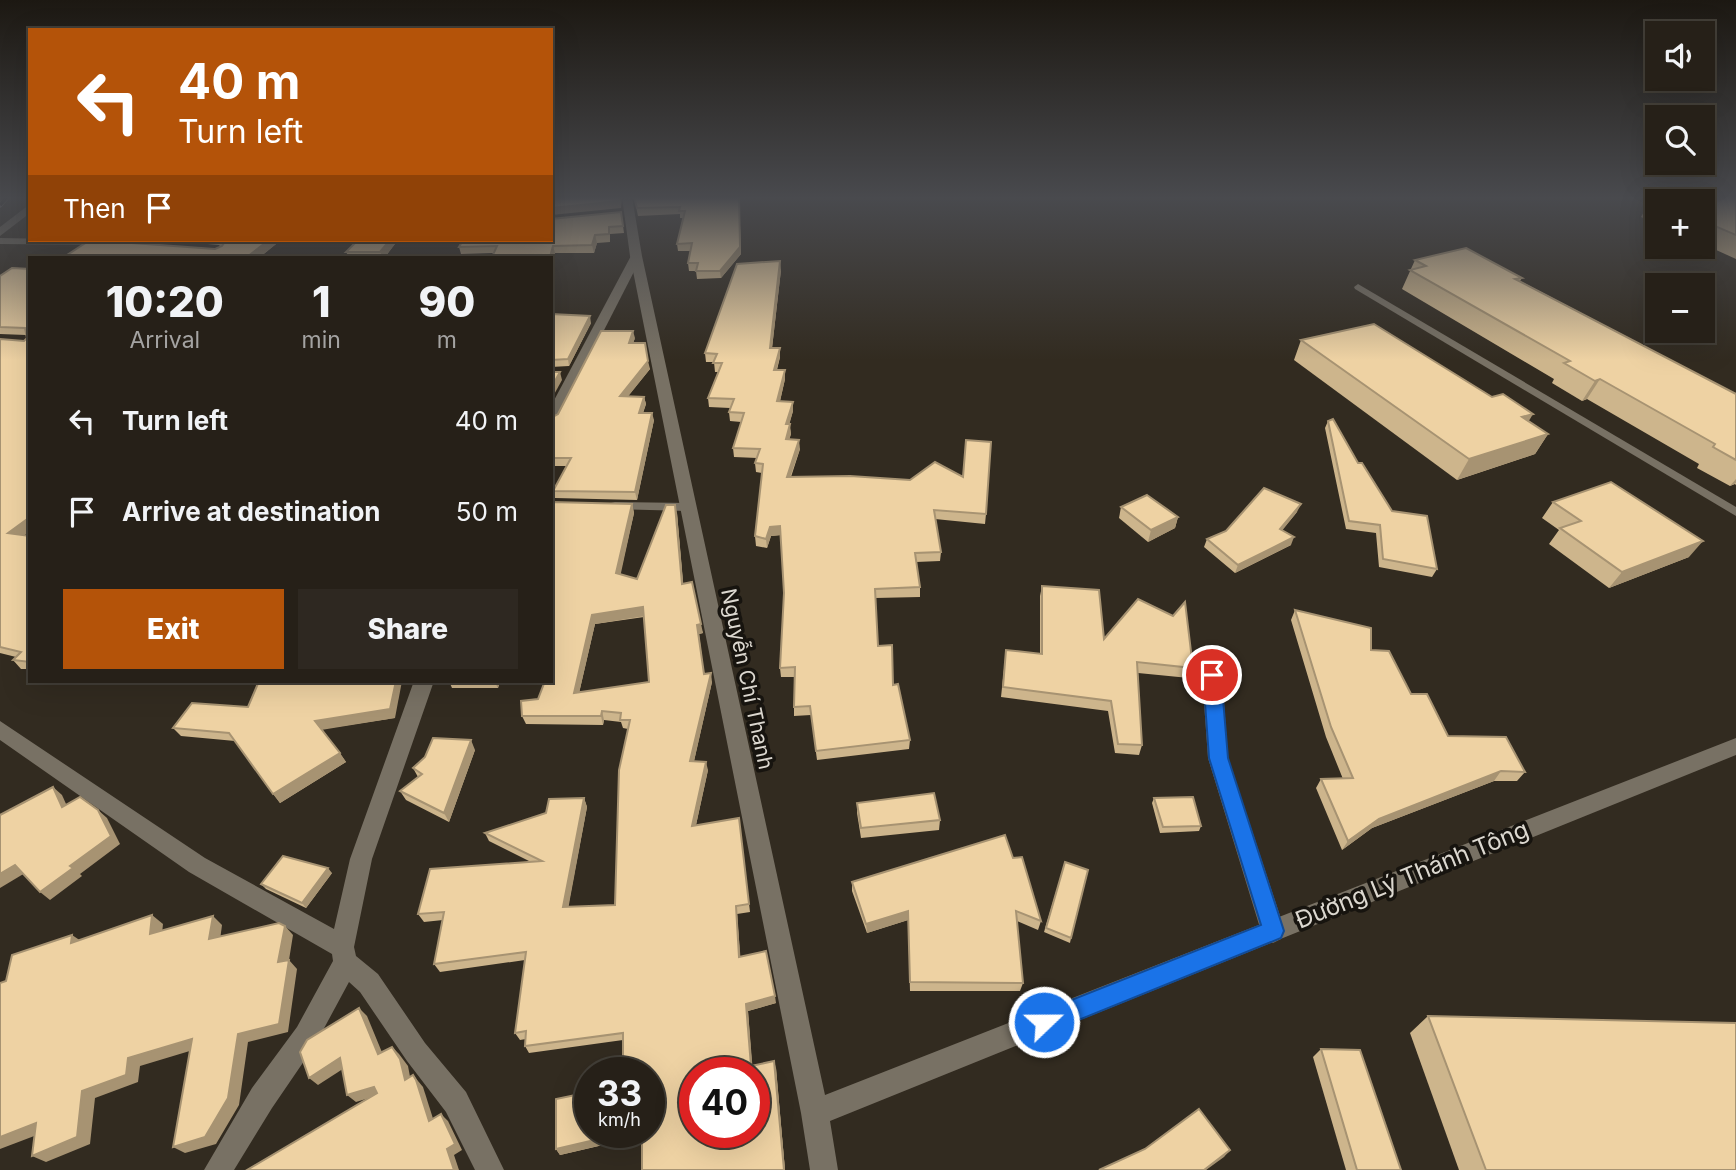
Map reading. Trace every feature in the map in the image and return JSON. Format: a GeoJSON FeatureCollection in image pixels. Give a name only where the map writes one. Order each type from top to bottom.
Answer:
{"type":"FeatureCollection","features":[{"type":"Feature","properties":{"kind":"street","name":"Nguyễn Chí Thanh"},"geometry":{"type":"LineString","coordinates":[[635,252],[815,1113],[824,1170]]}},
{"type":"Feature","properties":{"kind":"street"},"geometry":{"type":"LineString","coordinates":[[553,415],[569,373],[636,256]]}},
{"type":"Feature","properties":{"kind":"street"},"geometry":{"type":"LineString","coordinates":[[1212,675],[1218,758],[1273,931]]}},
{"type":"Feature","properties":{"kind":"street"},"geometry":{"type":"LineString","coordinates":[[218,1170],[262,1098],[306,1036],[344,955],[361,859],[423,683]]}},
{"type":"Feature","properties":{"kind":"street"},"geometry":{"type":"LineString","coordinates":[[0,729],[197,865],[344,955],[369,983],[416,1052],[456,1102],[491,1170]]}},
{"type":"Feature","properties":{"kind":"street","name":"Đường Lý Thánh Tông"},"geometry":{"type":"LineString","coordinates":[[815,1113],[1736,746]]}},
{"type":"Feature","properties":{"kind":"lane"},"geometry":{"type":"LineString","coordinates":[[1358,287],[1736,512]]}},
{"type":"Feature","properties":{"kind":"lane"},"geometry":{"type":"LineString","coordinates":[[606,506],[688,507]]}},
{"type":"Feature","properties":{"kind":"building"},"geometry":{"type":"Polygon","coordinates":[[[72,252],[254,252],[248,256],[66,256],[72,252]]]}},
{"type":"Feature","properties":{"kind":"building"},"geometry":{"type":"Polygon","coordinates":[[[494,252],[551,252],[550,256],[492,256],[494,252]]]}},
{"type":"Feature","properties":{"kind":"building"},"geometry":{"type":"Polygon","coordinates":[[[690,252],[736,252],[720,271],[696,271],[698,263],[688,263],[690,252]]]}},
{"type":"Feature","properties":{"kind":"building"},"geometry":{"type":"Polygon","coordinates":[[[1451,252],[1473,252],[1522,278],[1515,279],[1736,394],[1736,460],[1713,447],[1715,444],[1600,379],[1595,381],[1564,363],[1570,361],[1410,270],[1426,266],[1415,260],[1451,252]]]}},
{"type":"Feature","properties":{"kind":"building"},"geometry":{"type":"Polygon","coordinates":[[[780,261],[770,348],[780,348],[774,370],[785,370],[777,401],[793,402],[786,424],[790,424],[786,439],[799,440],[787,477],[850,476],[910,480],[935,462],[963,477],[966,440],[991,442],[986,514],[934,510],[941,552],[915,553],[920,587],[875,589],[878,646],[892,645],[893,685],[898,684],[910,740],[816,751],[810,706],[794,707],[795,667],[780,668],[784,593],[780,526],[770,527],[766,539],[755,536],[763,464],[755,463],[760,449],[733,448],[744,413],[729,412],[734,399],[708,398],[722,363],[713,363],[717,354],[705,353],[737,264],[780,261]]]}},
{"type":"Feature","properties":{"kind":"building"},"geometry":{"type":"Polygon","coordinates":[[[12,268],[28,269],[28,518],[8,533],[28,536],[28,662],[13,660],[21,652],[0,647],[0,339],[24,341],[27,338],[25,328],[0,327],[0,276],[12,268]]]}},
{"type":"Feature","properties":{"kind":"building"},"geometry":{"type":"Polygon","coordinates":[[[553,314],[590,316],[568,359],[553,360],[553,314]]]}},
{"type":"Feature","properties":{"kind":"building"},"geometry":{"type":"Polygon","coordinates":[[[1374,324],[1492,397],[1503,394],[1533,414],[1522,417],[1548,434],[1469,459],[1301,340],[1374,324]]]}},
{"type":"Feature","properties":{"kind":"building"},"geometry":{"type":"Polygon","coordinates":[[[601,331],[633,331],[629,343],[645,343],[648,361],[620,396],[644,397],[639,413],[652,413],[635,492],[553,491],[571,458],[553,458],[553,417],[558,414],[601,331]]]}},
{"type":"Feature","properties":{"kind":"building"},"geometry":{"type":"Polygon","coordinates":[[[553,372],[560,372],[553,384],[553,372]]]}},
{"type":"Feature","properties":{"kind":"building"},"geometry":{"type":"Polygon","coordinates":[[[1333,419],[1358,463],[1362,463],[1392,511],[1427,516],[1437,569],[1383,559],[1380,525],[1349,521],[1328,421],[1333,419]]]}},
{"type":"Feature","properties":{"kind":"building"},"geometry":{"type":"Polygon","coordinates":[[[1611,482],[1703,541],[1622,572],[1560,528],[1581,521],[1553,502],[1611,482]]]}},
{"type":"Feature","properties":{"kind":"building"},"geometry":{"type":"Polygon","coordinates":[[[1264,488],[1301,504],[1280,529],[1294,537],[1238,565],[1207,539],[1226,531],[1264,488]]]}},
{"type":"Feature","properties":{"kind":"building"},"geometry":{"type":"Polygon","coordinates":[[[1147,495],[1178,517],[1151,530],[1121,507],[1147,495]]]}},
{"type":"Feature","properties":{"kind":"building"},"geometry":{"type":"Polygon","coordinates":[[[553,502],[632,504],[616,573],[637,579],[666,505],[675,505],[682,584],[692,582],[701,624],[697,625],[704,674],[711,673],[690,761],[706,762],[692,826],[739,818],[749,904],[736,906],[739,957],[766,951],[775,996],[746,1004],[750,1057],[679,1057],[679,1148],[770,1148],[770,1062],[774,1061],[784,1170],[642,1170],[642,1148],[665,1148],[665,1057],[623,1057],[623,1033],[525,1046],[526,1031],[515,1033],[526,952],[434,964],[444,912],[418,914],[430,869],[542,861],[485,833],[546,813],[549,799],[584,798],[563,907],[615,905],[619,770],[630,720],[620,720],[621,713],[602,711],[601,716],[522,716],[521,701],[538,699],[544,683],[553,683],[553,502]],[[643,607],[592,615],[574,693],[649,682],[643,607]]]}},
{"type":"Feature","properties":{"kind":"building"},"geometry":{"type":"Polygon","coordinates":[[[1042,586],[1099,590],[1104,639],[1138,599],[1173,616],[1185,602],[1193,668],[1137,662],[1142,745],[1118,744],[1111,701],[1003,687],[1006,650],[1042,654],[1042,586]]]}},
{"type":"Feature","properties":{"kind":"building"},"geometry":{"type":"Polygon","coordinates":[[[1295,610],[1371,628],[1371,650],[1389,651],[1411,694],[1427,694],[1448,736],[1506,737],[1525,772],[1501,771],[1379,819],[1348,841],[1321,779],[1353,778],[1331,727],[1295,610]]]}},
{"type":"Feature","properties":{"kind":"building"},"geometry":{"type":"Polygon","coordinates":[[[258,683],[396,683],[390,709],[315,721],[340,753],[273,794],[229,733],[173,728],[192,703],[248,707],[258,683]]]}},
{"type":"Feature","properties":{"kind":"building"},"geometry":{"type":"Polygon","coordinates":[[[433,738],[471,740],[444,813],[400,791],[422,774],[413,768],[425,757],[433,738]]]}},
{"type":"Feature","properties":{"kind":"building"},"geometry":{"type":"Polygon","coordinates":[[[53,787],[62,807],[80,797],[98,810],[111,836],[40,892],[15,865],[0,874],[0,815],[53,787]]]}},
{"type":"Feature","properties":{"kind":"building"},"geometry":{"type":"Polygon","coordinates":[[[934,793],[940,820],[861,828],[857,803],[934,793]]]}},
{"type":"Feature","properties":{"kind":"building"},"geometry":{"type":"Polygon","coordinates":[[[1193,797],[1201,826],[1163,827],[1154,798],[1193,797]]]}},
{"type":"Feature","properties":{"kind":"building"},"geometry":{"type":"Polygon","coordinates":[[[1005,835],[1013,858],[1022,857],[1041,921],[1016,911],[1023,983],[910,982],[908,911],[866,924],[852,882],[1005,835]]]}},
{"type":"Feature","properties":{"kind":"building"},"geometry":{"type":"Polygon","coordinates":[[[283,856],[328,868],[302,903],[261,884],[283,856]]]}},
{"type":"Feature","properties":{"kind":"building"},"geometry":{"type":"Polygon","coordinates":[[[1065,862],[1088,870],[1071,938],[1046,928],[1065,862]]]}},
{"type":"Feature","properties":{"kind":"building"},"geometry":{"type":"Polygon","coordinates":[[[152,915],[150,934],[213,916],[209,939],[279,923],[285,926],[278,962],[289,960],[279,1024],[238,1034],[228,1098],[205,1137],[173,1147],[192,1039],[128,1058],[126,1075],[82,1091],[77,1137],[32,1156],[36,1123],[0,1137],[0,983],[6,981],[12,955],[72,935],[71,943],[152,915]]]}},
{"type":"Feature","properties":{"kind":"building"},"geometry":{"type":"Polygon","coordinates":[[[359,1008],[378,1054],[392,1047],[400,1059],[405,1080],[413,1075],[429,1121],[441,1114],[455,1144],[447,1149],[454,1170],[247,1170],[377,1093],[374,1087],[347,1095],[340,1058],[309,1078],[300,1052],[307,1040],[359,1008]]]}},
{"type":"Feature","properties":{"kind":"building"},"geometry":{"type":"Polygon","coordinates":[[[1428,1016],[1736,1023],[1736,1170],[1486,1170],[1428,1016]]]}},
{"type":"Feature","properties":{"kind":"building"},"geometry":{"type":"Polygon","coordinates":[[[1321,1049],[1360,1050],[1401,1170],[1357,1170],[1321,1049]]]}},
{"type":"Feature","properties":{"kind":"building"},"geometry":{"type":"Polygon","coordinates":[[[574,1095],[574,1145],[556,1149],[556,1099],[574,1095]]]}},
{"type":"Feature","properties":{"kind":"building"},"geometry":{"type":"Polygon","coordinates":[[[1199,1109],[1230,1150],[1204,1170],[1099,1170],[1145,1149],[1199,1109]]]}},
{"type":"Feature","properties":{"kind":"route"},"geometry":{"type":"LineString","coordinates":[[1044,1022],[1273,931],[1218,758],[1212,675]]}}]}
